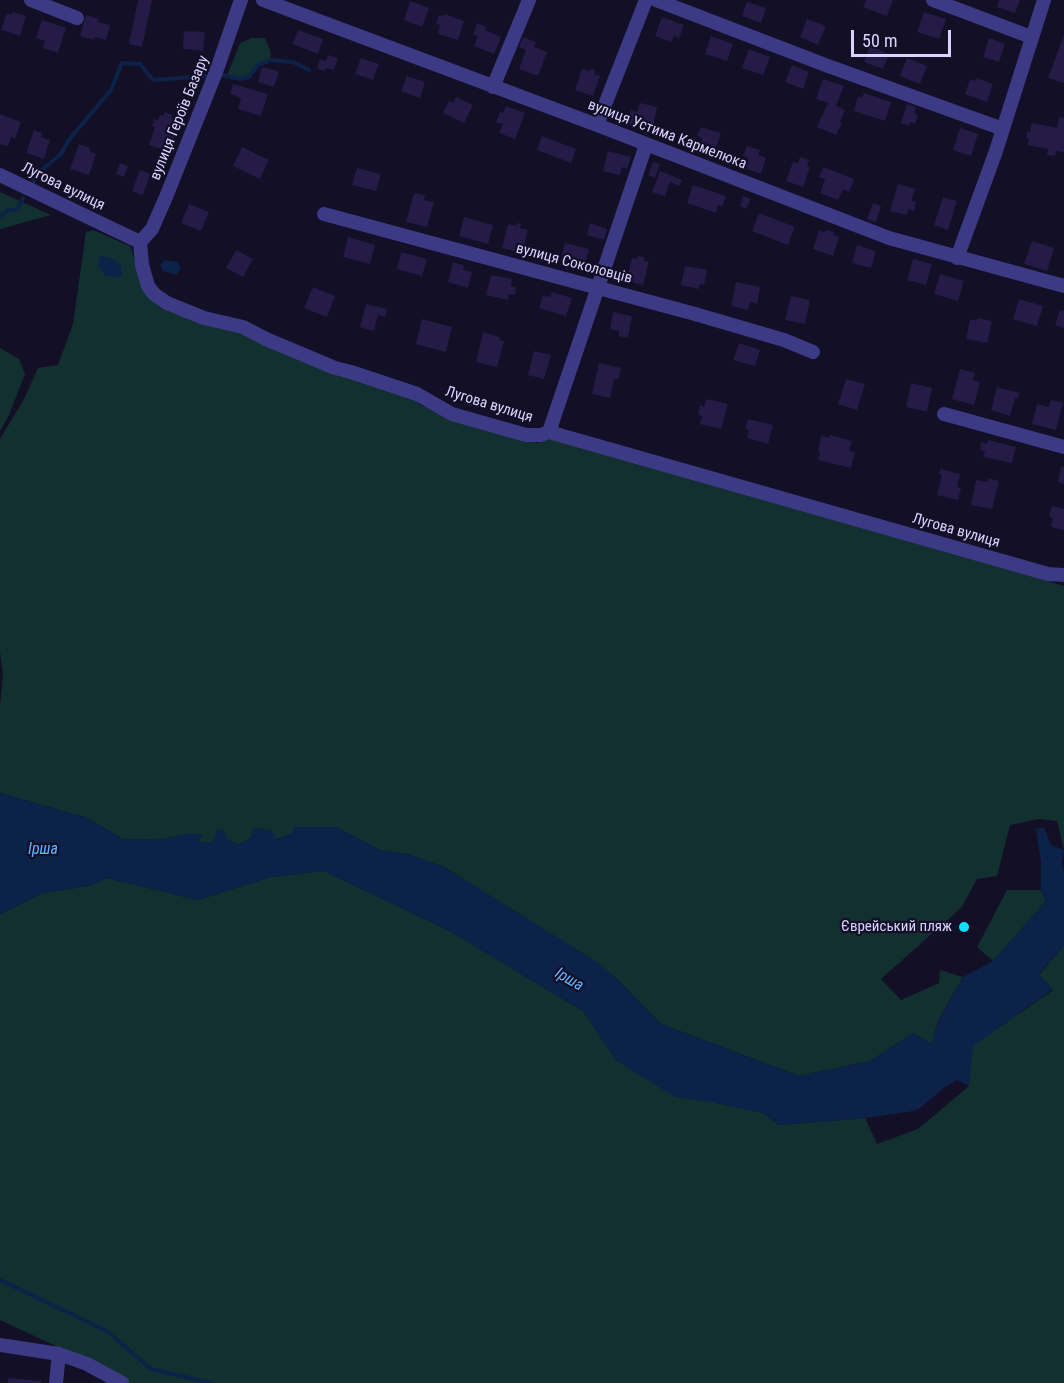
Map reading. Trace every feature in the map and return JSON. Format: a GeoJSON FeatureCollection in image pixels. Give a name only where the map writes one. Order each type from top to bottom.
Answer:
{"type":"FeatureCollection","features":[{"type":"Feature","properties":{"kind":"street"},"geometry":{"type":"LineString","coordinates":[[31,0],[77,18]]}},
{"type":"Feature","properties":{"kind":"street","name":"вулиця Героїв Базару"},"geometry":{"type":"LineString","coordinates":[[140,242],[152,229],[166,197],[216,72],[241,0]]}},
{"type":"Feature","properties":{"kind":"street","name":"вулиця Устима Кармелюка"},"geometry":{"type":"LineString","coordinates":[[262,0],[597,125],[889,238],[1064,286]]}},
{"type":"Feature","properties":{"kind":"street"},"geometry":{"type":"LineString","coordinates":[[493,87],[529,0]]}},
{"type":"Feature","properties":{"kind":"street"},"geometry":{"type":"LineString","coordinates":[[597,125],[646,0]]}},
{"type":"Feature","properties":{"kind":"street"},"geometry":{"type":"LineString","coordinates":[[656,0],[828,66],[1003,129]]}},
{"type":"Feature","properties":{"kind":"street"},"geometry":{"type":"LineString","coordinates":[[933,0],[1031,37]]}},
{"type":"Feature","properties":{"kind":"street"},"geometry":{"type":"LineString","coordinates":[[957,258],[1003,129],[1044,0]]}},
{"type":"Feature","properties":{"kind":"street"},"geometry":{"type":"LineString","coordinates":[[549,432],[646,145]]}},
{"type":"Feature","properties":{"kind":"street","name":"Лугова вулиця"},"geometry":{"type":"LineString","coordinates":[[0,175],[140,242],[142,265],[148,285],[161,299],[176,307],[204,318],[243,327],[325,364],[417,394],[452,414],[526,435],[541,435],[549,432],[1048,574],[1064,575]]}},
{"type":"Feature","properties":{"kind":"street","name":"вулиця Соколовців"},"geometry":{"type":"LineString","coordinates":[[324,214],[784,340],[813,352]]}},
{"type":"Feature","properties":{"kind":"street"},"geometry":{"type":"LineString","coordinates":[[944,414],[1064,447]]}},
{"type":"Feature","properties":{"kind":"street"},"geometry":{"type":"LineString","coordinates":[[0,1345],[59,1354],[87,1364],[122,1383]]}},
{"type":"Feature","properties":{"kind":"street"},"geometry":{"type":"LineString","coordinates":[[56,1383],[59,1354]]}},
{"type":"Feature","properties":{"kind":"green space"},"geometry":{"type":"Polygon","coordinates":[[[252,38],[265,38],[271,60],[258,65],[249,77],[240,79],[227,76],[240,43],[252,38]]]}},
{"type":"Feature","properties":{"kind":"green space"},"geometry":{"type":"Polygon","coordinates":[[[0,192],[51,215],[0,229],[0,192]]]}},
{"type":"Feature","properties":{"kind":"green space"},"geometry":{"type":"Polygon","coordinates":[[[93,230],[130,246],[147,295],[238,331],[338,376],[373,381],[411,396],[420,405],[515,438],[537,443],[562,436],[1064,586],[1064,850],[1057,821],[1039,819],[1010,825],[997,876],[977,879],[962,907],[881,979],[901,1000],[939,983],[940,970],[963,977],[938,1021],[932,1044],[913,1033],[870,1061],[799,1076],[661,1024],[616,978],[596,962],[444,867],[407,854],[380,850],[336,827],[291,834],[275,840],[272,831],[254,828],[251,838],[238,845],[225,838],[224,829],[213,842],[197,842],[203,834],[187,834],[157,840],[123,839],[87,818],[0,793],[0,707],[3,675],[0,652],[0,439],[24,399],[38,368],[58,365],[73,324],[86,232],[93,230]]]}},
{"type":"Feature","properties":{"kind":"green space"},"geometry":{"type":"Polygon","coordinates":[[[0,348],[19,359],[25,374],[9,415],[0,431],[0,348]]]}},
{"type":"Feature","properties":{"kind":"green space"},"geometry":{"type":"Polygon","coordinates":[[[324,871],[450,931],[583,1011],[617,1061],[639,1074],[717,1103],[763,1113],[779,1125],[865,1118],[877,1144],[918,1129],[969,1086],[972,1046],[1053,990],[1039,975],[1064,945],[1064,1383],[125,1383],[60,1348],[0,1320],[0,914],[43,893],[88,886],[107,878],[198,900],[270,877],[324,871]]]}},
{"type":"Feature","properties":{"kind":"green space"},"geometry":{"type":"Polygon","coordinates":[[[1007,890],[1041,890],[1046,901],[993,961],[977,947],[1007,890]]]}},
{"type":"Feature","properties":{"kind":"water"},"geometry":{"type":"Polygon","coordinates":[[[100,256],[115,260],[121,266],[122,275],[105,276],[98,266],[100,256]]]}},
{"type":"Feature","properties":{"kind":"water"},"geometry":{"type":"Polygon","coordinates":[[[165,260],[178,262],[181,268],[176,275],[163,271],[160,265],[165,260]]]}},
{"type":"Feature","properties":{"kind":"water","name":"Ірша"},"geometry":{"type":"Polygon","coordinates":[[[0,793],[87,818],[123,839],[157,840],[187,834],[203,834],[198,842],[213,842],[217,830],[224,829],[226,838],[238,845],[251,838],[253,828],[272,831],[276,840],[291,834],[294,827],[336,827],[380,850],[407,854],[444,867],[597,962],[661,1024],[799,1076],[870,1061],[913,1033],[932,1044],[938,1022],[963,977],[993,961],[1046,901],[1041,890],[1041,862],[1036,829],[1044,827],[1051,845],[1064,850],[1062,863],[1064,945],[1039,974],[1053,989],[973,1046],[969,1086],[957,1080],[914,1111],[865,1118],[779,1125],[763,1113],[675,1097],[617,1061],[583,1011],[450,931],[324,871],[270,877],[198,900],[107,878],[88,886],[43,893],[0,914],[0,793]]]}},
{"type":"Feature","properties":{"kind":"building"},"geometry":{"type":"Polygon","coordinates":[[[138,0],[152,0],[142,47],[129,44],[138,0]]]}},
{"type":"Feature","properties":{"kind":"building"},"geometry":{"type":"Polygon","coordinates":[[[866,0],[893,0],[887,16],[863,7],[866,0]]]}},
{"type":"Feature","properties":{"kind":"building"},"geometry":{"type":"Polygon","coordinates":[[[999,0],[1020,0],[1015,13],[997,7],[999,0]]]}},
{"type":"Feature","properties":{"kind":"building"},"geometry":{"type":"Polygon","coordinates":[[[410,1],[429,8],[422,27],[404,20],[410,1]]]}},
{"type":"Feature","properties":{"kind":"building"},"geometry":{"type":"Polygon","coordinates":[[[747,2],[766,8],[761,23],[742,16],[747,2]]]}},
{"type":"Feature","properties":{"kind":"building"},"geometry":{"type":"Polygon","coordinates":[[[13,12],[26,16],[20,36],[1,30],[7,13],[11,15],[13,12]]]}},
{"type":"Feature","properties":{"kind":"building"},"geometry":{"type":"Polygon","coordinates":[[[924,12],[946,19],[939,39],[917,32],[924,12]]]}},
{"type":"Feature","properties":{"kind":"building"},"geometry":{"type":"Polygon","coordinates":[[[444,14],[464,21],[458,40],[438,34],[440,25],[436,24],[439,15],[444,14]]]}},
{"type":"Feature","properties":{"kind":"building"},"geometry":{"type":"Polygon","coordinates":[[[86,15],[99,19],[98,22],[110,25],[106,40],[95,37],[94,40],[80,36],[86,15]]]}},
{"type":"Feature","properties":{"kind":"building"},"geometry":{"type":"Polygon","coordinates":[[[662,17],[684,25],[679,38],[674,36],[671,42],[655,36],[662,17]]]}},
{"type":"Feature","properties":{"kind":"building"},"geometry":{"type":"Polygon","coordinates":[[[807,19],[826,26],[818,45],[800,37],[807,19]]]}},
{"type":"Feature","properties":{"kind":"building"},"geometry":{"type":"Polygon","coordinates":[[[42,20],[66,28],[58,53],[43,48],[45,41],[36,38],[42,20]]]}},
{"type":"Feature","properties":{"kind":"building"},"geometry":{"type":"Polygon","coordinates":[[[477,23],[486,27],[485,30],[501,37],[494,54],[474,46],[478,36],[473,35],[477,23]]]}},
{"type":"Feature","properties":{"kind":"building"},"geometry":{"type":"Polygon","coordinates":[[[298,30],[323,39],[318,54],[293,44],[298,30]]]}},
{"type":"Feature","properties":{"kind":"building"},"geometry":{"type":"Polygon","coordinates":[[[184,31],[205,32],[203,51],[183,49],[184,31]]]}},
{"type":"Feature","properties":{"kind":"building"},"geometry":{"type":"Polygon","coordinates":[[[1064,35],[1064,83],[1048,78],[1064,35]]]}},
{"type":"Feature","properties":{"kind":"building"},"geometry":{"type":"Polygon","coordinates":[[[711,36],[733,44],[727,61],[705,54],[711,36]]]}},
{"type":"Feature","properties":{"kind":"building"},"geometry":{"type":"Polygon","coordinates":[[[523,37],[536,42],[534,47],[547,52],[538,76],[519,69],[526,50],[519,47],[523,37]]]}},
{"type":"Feature","properties":{"kind":"building"},"geometry":{"type":"Polygon","coordinates":[[[989,38],[1005,44],[999,62],[983,57],[989,38]]]}},
{"type":"Feature","properties":{"kind":"building"},"geometry":{"type":"Polygon","coordinates":[[[870,46],[889,54],[883,69],[864,62],[870,46]]]}},
{"type":"Feature","properties":{"kind":"building"},"geometry":{"type":"Polygon","coordinates":[[[749,49],[770,57],[763,75],[742,68],[749,49]]]}},
{"type":"Feature","properties":{"kind":"building"},"geometry":{"type":"Polygon","coordinates":[[[328,55],[338,58],[334,70],[317,69],[320,59],[326,61],[328,55]]]}},
{"type":"Feature","properties":{"kind":"building"},"geometry":{"type":"Polygon","coordinates":[[[361,58],[379,64],[373,80],[355,74],[361,58]]]}},
{"type":"Feature","properties":{"kind":"building"},"geometry":{"type":"Polygon","coordinates":[[[907,58],[927,66],[920,84],[900,76],[907,58]]]}},
{"type":"Feature","properties":{"kind":"building"},"geometry":{"type":"Polygon","coordinates":[[[792,65],[809,72],[803,89],[785,82],[792,65]]]}},
{"type":"Feature","properties":{"kind":"building"},"geometry":{"type":"Polygon","coordinates":[[[262,67],[279,71],[274,87],[258,82],[262,67]]]}},
{"type":"Feature","properties":{"kind":"building"},"geometry":{"type":"Polygon","coordinates":[[[582,69],[595,70],[594,74],[600,76],[593,96],[575,90],[582,69]]]}},
{"type":"Feature","properties":{"kind":"building"},"geometry":{"type":"Polygon","coordinates":[[[407,76],[425,82],[420,98],[401,91],[407,76]]]}},
{"type":"Feature","properties":{"kind":"building"},"geometry":{"type":"Polygon","coordinates":[[[977,78],[993,84],[987,102],[965,94],[970,79],[976,81],[977,78]]]}},
{"type":"Feature","properties":{"kind":"building"},"geometry":{"type":"Polygon","coordinates":[[[823,79],[844,86],[836,106],[845,110],[836,135],[817,127],[828,103],[816,99],[823,79]]]}},
{"type":"Feature","properties":{"kind":"building"},"geometry":{"type":"Polygon","coordinates":[[[233,84],[268,94],[261,116],[238,109],[241,98],[230,94],[233,84]]]}},
{"type":"Feature","properties":{"kind":"building"},"geometry":{"type":"Polygon","coordinates":[[[864,93],[891,102],[885,121],[854,111],[858,96],[862,98],[864,93]]]}},
{"type":"Feature","properties":{"kind":"building"},"geometry":{"type":"Polygon","coordinates":[[[456,97],[473,105],[464,123],[443,113],[449,101],[453,103],[456,97]]]}},
{"type":"Feature","properties":{"kind":"building"},"geometry":{"type":"Polygon","coordinates":[[[640,103],[657,107],[652,130],[627,124],[631,110],[637,112],[640,103]]]}},
{"type":"Feature","properties":{"kind":"building"},"geometry":{"type":"Polygon","coordinates":[[[907,104],[916,107],[914,113],[918,115],[915,124],[910,122],[909,126],[901,123],[907,104]]]}},
{"type":"Feature","properties":{"kind":"building"},"geometry":{"type":"Polygon","coordinates":[[[506,106],[525,113],[515,139],[499,133],[503,124],[496,122],[500,112],[503,113],[506,106]]]}},
{"type":"Feature","properties":{"kind":"building"},"geometry":{"type":"Polygon","coordinates":[[[612,108],[626,113],[622,123],[608,118],[612,108]]]}},
{"type":"Feature","properties":{"kind":"building"},"geometry":{"type":"Polygon","coordinates":[[[165,112],[172,115],[171,118],[181,122],[169,152],[149,145],[155,127],[152,126],[154,119],[158,120],[165,112]]]}},
{"type":"Feature","properties":{"kind":"building"},"geometry":{"type":"Polygon","coordinates":[[[0,114],[21,122],[15,139],[11,137],[8,146],[0,144],[0,114]]]}},
{"type":"Feature","properties":{"kind":"building"},"geometry":{"type":"Polygon","coordinates":[[[1059,117],[1064,118],[1064,152],[1056,151],[1055,156],[1047,155],[1048,149],[1028,145],[1027,132],[1030,132],[1032,123],[1057,128],[1059,117]]]}},
{"type":"Feature","properties":{"kind":"building"},"geometry":{"type":"Polygon","coordinates":[[[701,127],[721,133],[715,151],[700,145],[702,138],[697,136],[701,127]]]}},
{"type":"Feature","properties":{"kind":"building"},"geometry":{"type":"Polygon","coordinates":[[[960,128],[978,134],[971,156],[953,150],[960,128]]]}},
{"type":"Feature","properties":{"kind":"building"},"geometry":{"type":"Polygon","coordinates":[[[34,130],[42,133],[41,137],[50,140],[44,159],[26,153],[34,130]]]}},
{"type":"Feature","properties":{"kind":"building"},"geometry":{"type":"Polygon","coordinates":[[[542,136],[576,149],[571,163],[537,150],[542,136]]]}},
{"type":"Feature","properties":{"kind":"building"},"geometry":{"type":"Polygon","coordinates":[[[79,144],[90,148],[89,151],[96,154],[89,175],[70,169],[79,144]]]}},
{"type":"Feature","properties":{"kind":"building"},"geometry":{"type":"Polygon","coordinates":[[[747,146],[760,150],[758,155],[766,158],[761,174],[744,168],[748,158],[743,156],[747,146]]]}},
{"type":"Feature","properties":{"kind":"building"},"geometry":{"type":"Polygon","coordinates":[[[242,147],[269,160],[260,179],[233,166],[242,147]]]}},
{"type":"Feature","properties":{"kind":"building"},"geometry":{"type":"Polygon","coordinates":[[[608,151],[631,157],[627,169],[622,167],[620,175],[603,171],[608,151]]]}},
{"type":"Feature","properties":{"kind":"building"},"geometry":{"type":"Polygon","coordinates":[[[800,157],[809,160],[807,166],[810,167],[803,187],[786,181],[793,162],[798,163],[800,157]]]}},
{"type":"Feature","properties":{"kind":"building"},"geometry":{"type":"Polygon","coordinates":[[[653,162],[660,164],[655,178],[648,175],[653,162]]]}},
{"type":"Feature","properties":{"kind":"building"},"geometry":{"type":"Polygon","coordinates":[[[120,163],[128,166],[124,177],[116,174],[120,163]]]}},
{"type":"Feature","properties":{"kind":"building"},"geometry":{"type":"Polygon","coordinates":[[[823,167],[854,179],[849,192],[843,189],[838,200],[820,193],[825,179],[819,177],[823,167]]]}},
{"type":"Feature","properties":{"kind":"building"},"geometry":{"type":"Polygon","coordinates":[[[357,168],[381,174],[376,191],[352,185],[357,168]]]}},
{"type":"Feature","properties":{"kind":"building"},"geometry":{"type":"Polygon","coordinates":[[[140,170],[150,174],[143,195],[132,191],[140,170]]]}},
{"type":"Feature","properties":{"kind":"building"},"geometry":{"type":"Polygon","coordinates":[[[660,171],[682,180],[679,186],[670,182],[665,196],[652,192],[660,171]]]}},
{"type":"Feature","properties":{"kind":"building"},"geometry":{"type":"Polygon","coordinates":[[[898,184],[915,189],[911,201],[916,202],[914,211],[908,209],[907,215],[890,211],[898,184]]]}},
{"type":"Feature","properties":{"kind":"building"},"geometry":{"type":"Polygon","coordinates":[[[693,185],[726,196],[722,207],[718,205],[716,213],[687,203],[693,185]]]}},
{"type":"Feature","properties":{"kind":"building"},"geometry":{"type":"Polygon","coordinates":[[[414,193],[425,195],[424,200],[434,202],[427,227],[406,222],[414,193]]]}},
{"type":"Feature","properties":{"kind":"building"},"geometry":{"type":"Polygon","coordinates":[[[743,196],[751,199],[746,209],[740,206],[743,196]]]}},
{"type":"Feature","properties":{"kind":"building"},"geometry":{"type":"Polygon","coordinates":[[[943,197],[957,201],[948,230],[934,225],[943,197]]]}},
{"type":"Feature","properties":{"kind":"building"},"geometry":{"type":"Polygon","coordinates":[[[873,203],[881,206],[876,222],[867,219],[873,203]]]}},
{"type":"Feature","properties":{"kind":"building"},"geometry":{"type":"Polygon","coordinates":[[[189,204],[209,212],[201,231],[181,223],[189,204]]]}},
{"type":"Feature","properties":{"kind":"building"},"geometry":{"type":"Polygon","coordinates":[[[759,213],[795,227],[788,245],[752,231],[759,213]]]}},
{"type":"Feature","properties":{"kind":"building"},"geometry":{"type":"Polygon","coordinates":[[[464,217],[493,225],[488,244],[459,236],[464,217]]]}},
{"type":"Feature","properties":{"kind":"building"},"geometry":{"type":"Polygon","coordinates":[[[517,223],[521,224],[520,228],[528,230],[522,253],[502,248],[508,224],[516,226],[517,223]]]}},
{"type":"Feature","properties":{"kind":"building"},"geometry":{"type":"Polygon","coordinates":[[[590,223],[607,229],[604,240],[587,235],[590,223]]]}},
{"type":"Feature","properties":{"kind":"building"},"geometry":{"type":"Polygon","coordinates":[[[819,230],[825,233],[826,230],[834,232],[833,235],[839,237],[833,256],[813,249],[819,230]]]}},
{"type":"Feature","properties":{"kind":"building"},"geometry":{"type":"Polygon","coordinates":[[[348,237],[375,245],[370,264],[343,257],[348,237]]]}},
{"type":"Feature","properties":{"kind":"building"},"geometry":{"type":"Polygon","coordinates":[[[1032,241],[1054,248],[1047,271],[1024,264],[1032,241]]]}},
{"type":"Feature","properties":{"kind":"building"},"geometry":{"type":"Polygon","coordinates":[[[565,243],[589,249],[584,268],[560,262],[565,243]]]}},
{"type":"Feature","properties":{"kind":"building"},"geometry":{"type":"Polygon","coordinates":[[[857,245],[876,251],[871,268],[852,263],[857,245]]]}},
{"type":"Feature","properties":{"kind":"building"},"geometry":{"type":"Polygon","coordinates":[[[236,250],[253,259],[243,277],[226,268],[236,250]]]}},
{"type":"Feature","properties":{"kind":"building"},"geometry":{"type":"Polygon","coordinates":[[[401,252],[427,259],[422,276],[397,269],[401,252]]]}},
{"type":"Feature","properties":{"kind":"building"},"geometry":{"type":"Polygon","coordinates":[[[638,256],[644,257],[644,261],[649,262],[643,285],[626,281],[632,258],[637,259],[638,256]]]}},
{"type":"Feature","properties":{"kind":"building"},"geometry":{"type":"Polygon","coordinates":[[[913,259],[932,264],[926,285],[907,280],[913,259]]]}},
{"type":"Feature","properties":{"kind":"building"},"geometry":{"type":"Polygon","coordinates":[[[453,262],[464,265],[463,270],[472,272],[468,288],[448,282],[453,262]]]}},
{"type":"Feature","properties":{"kind":"building"},"geometry":{"type":"Polygon","coordinates":[[[685,266],[707,270],[704,285],[700,284],[699,289],[681,285],[685,266]]]}},
{"type":"Feature","properties":{"kind":"building"},"geometry":{"type":"Polygon","coordinates":[[[940,274],[964,281],[958,301],[934,294],[940,274]]]}},
{"type":"Feature","properties":{"kind":"building"},"geometry":{"type":"Polygon","coordinates":[[[491,275],[512,279],[511,286],[516,288],[515,295],[509,294],[508,300],[486,295],[491,275]]]}},
{"type":"Feature","properties":{"kind":"building"},"geometry":{"type":"Polygon","coordinates":[[[736,282],[760,287],[757,304],[750,302],[748,310],[731,306],[736,282]]]}},
{"type":"Feature","properties":{"kind":"building"},"geometry":{"type":"Polygon","coordinates":[[[313,287],[335,296],[327,317],[304,308],[313,287]]]}},
{"type":"Feature","properties":{"kind":"building"},"geometry":{"type":"Polygon","coordinates":[[[552,292],[572,298],[566,316],[539,308],[543,295],[550,297],[552,292]]]}},
{"type":"Feature","properties":{"kind":"building"},"geometry":{"type":"Polygon","coordinates":[[[791,296],[810,300],[805,324],[785,320],[791,296]]]}},
{"type":"Feature","properties":{"kind":"building"},"geometry":{"type":"Polygon","coordinates":[[[1019,299],[1043,306],[1037,326],[1013,319],[1019,299]]]}},
{"type":"Feature","properties":{"kind":"building"},"geometry":{"type":"Polygon","coordinates":[[[366,304],[387,309],[385,317],[378,315],[374,331],[360,327],[366,304]]]}},
{"type":"Feature","properties":{"kind":"building"},"geometry":{"type":"Polygon","coordinates":[[[1060,310],[1064,311],[1064,328],[1055,325],[1060,310]]]}},
{"type":"Feature","properties":{"kind":"building"},"geometry":{"type":"Polygon","coordinates":[[[613,312],[632,316],[628,338],[619,336],[619,331],[610,329],[613,312]]]}},
{"type":"Feature","properties":{"kind":"building"},"geometry":{"type":"Polygon","coordinates":[[[977,318],[992,321],[987,343],[966,339],[970,319],[977,321],[977,318]]]}},
{"type":"Feature","properties":{"kind":"building"},"geometry":{"type":"Polygon","coordinates":[[[422,319],[452,327],[446,352],[416,344],[422,319]]]}},
{"type":"Feature","properties":{"kind":"building"},"geometry":{"type":"Polygon","coordinates":[[[483,332],[500,337],[499,340],[504,341],[497,367],[476,362],[483,332]]]}},
{"type":"Feature","properties":{"kind":"building"},"geometry":{"type":"Polygon","coordinates":[[[739,343],[760,350],[755,366],[733,360],[739,343]]]}},
{"type":"Feature","properties":{"kind":"building"},"geometry":{"type":"Polygon","coordinates":[[[534,351],[551,355],[544,379],[528,375],[534,351]]]}},
{"type":"Feature","properties":{"kind":"building"},"geometry":{"type":"Polygon","coordinates":[[[599,363],[621,368],[618,379],[614,379],[610,398],[592,394],[599,363]]]}},
{"type":"Feature","properties":{"kind":"building"},"geometry":{"type":"Polygon","coordinates":[[[960,369],[975,373],[973,380],[980,382],[974,405],[952,399],[960,369]]]}},
{"type":"Feature","properties":{"kind":"building"},"geometry":{"type":"Polygon","coordinates":[[[846,379],[865,384],[857,410],[838,404],[846,379]]]}},
{"type":"Feature","properties":{"kind":"building"},"geometry":{"type":"Polygon","coordinates":[[[911,383],[932,388],[927,412],[906,407],[911,383]]]}},
{"type":"Feature","properties":{"kind":"building"},"geometry":{"type":"Polygon","coordinates":[[[997,387],[1019,393],[1018,399],[1015,398],[1010,416],[991,410],[997,387]]]}},
{"type":"Feature","properties":{"kind":"building"},"geometry":{"type":"Polygon","coordinates":[[[706,399],[728,404],[721,429],[700,424],[702,416],[698,415],[700,405],[704,407],[706,399]]]}},
{"type":"Feature","properties":{"kind":"building"},"geometry":{"type":"Polygon","coordinates":[[[1051,400],[1063,403],[1056,430],[1032,424],[1037,404],[1049,407],[1051,400]]]}},
{"type":"Feature","properties":{"kind":"building"},"geometry":{"type":"Polygon","coordinates":[[[748,419],[773,425],[768,444],[747,438],[749,430],[745,429],[748,419]]]}},
{"type":"Feature","properties":{"kind":"building"},"geometry":{"type":"Polygon","coordinates":[[[829,435],[852,441],[849,451],[855,452],[851,468],[818,460],[821,436],[829,438],[829,435]]]}},
{"type":"Feature","properties":{"kind":"building"},"geometry":{"type":"Polygon","coordinates":[[[988,440],[1016,447],[1012,463],[983,457],[985,451],[980,450],[981,442],[987,444],[988,440]]]}},
{"type":"Feature","properties":{"kind":"building"},"geometry":{"type":"Polygon","coordinates":[[[1061,467],[1064,467],[1064,484],[1058,482],[1061,467]]]}},
{"type":"Feature","properties":{"kind":"building"},"geometry":{"type":"Polygon","coordinates":[[[940,469],[960,474],[957,487],[961,488],[958,500],[937,495],[942,475],[939,474],[940,469]]]}},
{"type":"Feature","properties":{"kind":"building"},"geometry":{"type":"Polygon","coordinates":[[[988,478],[999,481],[992,509],[971,505],[976,480],[988,482],[988,478]]]}},
{"type":"Feature","properties":{"kind":"building"},"geometry":{"type":"Polygon","coordinates":[[[1052,506],[1064,509],[1064,530],[1051,527],[1053,518],[1049,517],[1052,506]]]}},
{"type":"Feature","properties":{"kind":"building"},"geometry":{"type":"Polygon","coordinates":[[[8,1378],[41,1381],[41,1383],[8,1383],[8,1378]]]}},
{"type":"Feature","properties":{"kind":"waterway"},"geometry":{"type":"LineString","coordinates":[[223,75],[240,79],[249,77],[258,65],[271,60],[293,62],[309,70]]}},
{"type":"Feature","properties":{"kind":"waterway"},"geometry":{"type":"LineString","coordinates":[[33,183],[38,173],[61,154],[68,141],[111,90],[122,63],[140,64],[153,80],[206,76]]}},
{"type":"Feature","properties":{"kind":"waterway"},"geometry":{"type":"LineString","coordinates":[[0,217],[8,210],[17,210],[23,198]]}},
{"type":"Feature","properties":{"kind":"waterway"},"geometry":{"type":"LineString","coordinates":[[0,1280],[107,1331],[151,1369],[211,1383]]}},
{"type":"Feature","properties":{"kind":"place","name":"Єврейський пляж"},"geometry":{"type":"Point","coordinates":[964,927]}}]}
